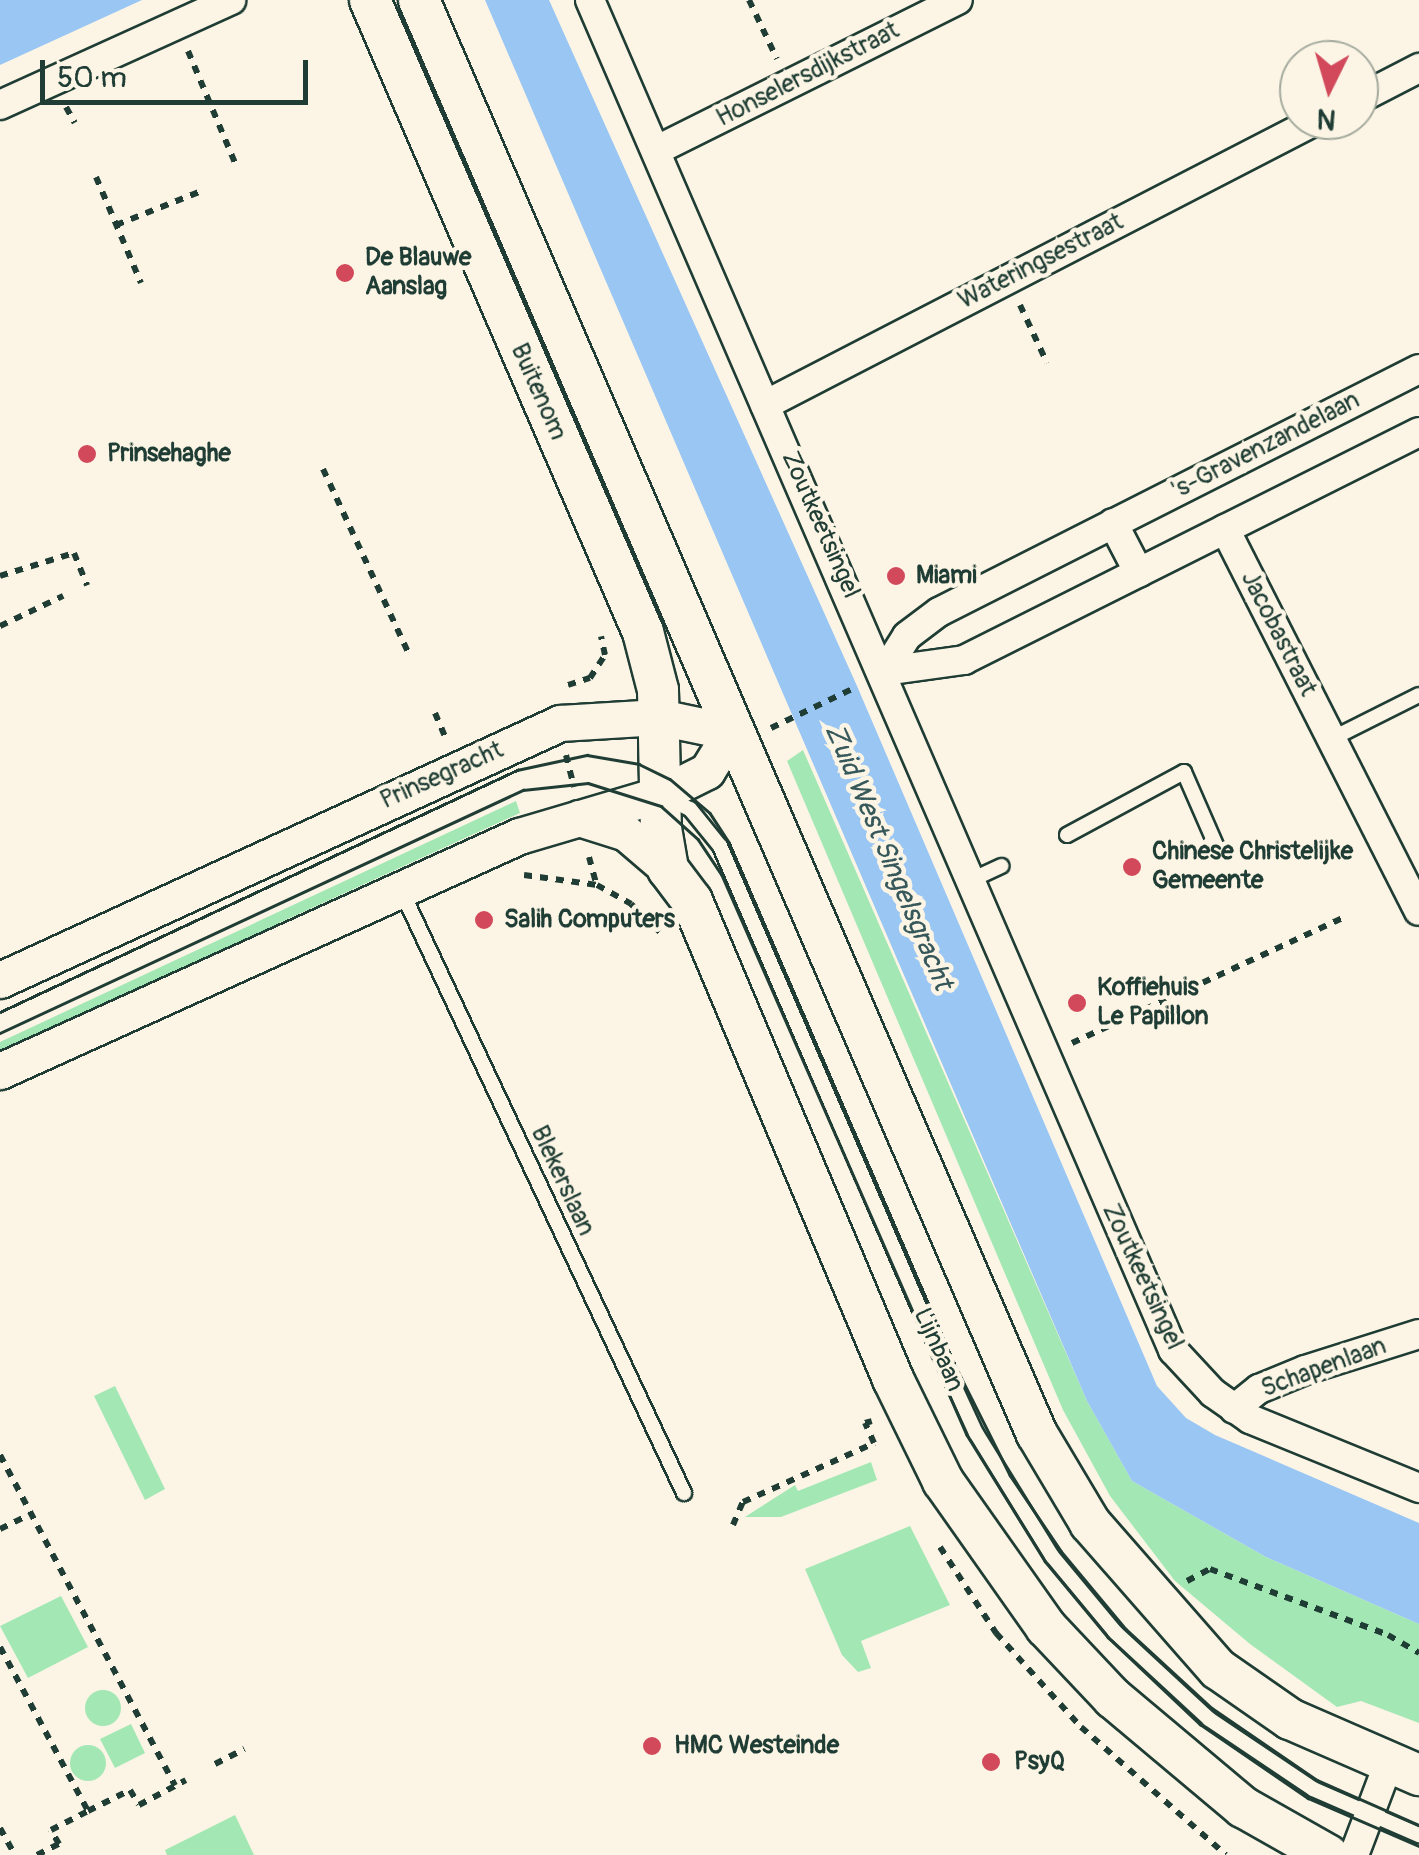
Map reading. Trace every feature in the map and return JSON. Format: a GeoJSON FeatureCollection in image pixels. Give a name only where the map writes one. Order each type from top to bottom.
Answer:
{"type":"FeatureCollection","features":[{"type":"Feature","properties":{"kind":"main road","name":"Buitenom"},"geometry":{"type":"LineString","coordinates":[[370,0],[643,632],[659,718],[660,794]]}},
{"type":"Feature","properties":{"kind":"main road","name":"Buitenom"},"geometry":{"type":"LineString","coordinates":[[418,0],[748,732]]}},
{"type":"Feature","properties":{"kind":"main road"},"geometry":{"type":"LineString","coordinates":[[748,732],[1037,1434],[1090,1524],[1218,1668],[1290,1718],[1404,1770]]}},
{"type":"Feature","properties":{"kind":"main road","name":"Lijnbaan"},"geometry":{"type":"LineString","coordinates":[[660,794],[668,869],[692,902],[906,1406],[944,1481],[996,1560],[1113,1698],[1242,1807],[1328,1855]]}},
{"type":"Feature","properties":{"kind":"street"},"geometry":{"type":"LineString","coordinates":[[0,105],[231,0]]}},
{"type":"Feature","properties":{"kind":"street","name":"Zoutkeetsingel"},"geometry":{"type":"LineString","coordinates":[[590,0],[885,671],[967,882],[1173,1350],[1234,1409],[1419,1488]]}},
{"type":"Feature","properties":{"kind":"street","name":"Honselersdijkstraat"},"geometry":{"type":"LineString","coordinates":[[658,150],[958,0]]}},
{"type":"Feature","properties":{"kind":"street"},"geometry":{"type":"LineString","coordinates":[[1379,88],[1419,68]]}},
{"type":"Feature","properties":{"kind":"street","name":"Wateringsestraat"},"geometry":{"type":"LineString","coordinates":[[765,404],[1279,140]]}},
{"type":"Feature","properties":{"kind":"street","name":"'s-Gravenzandelaan"},"geometry":{"type":"LineString","coordinates":[[885,671],[924,621],[1419,369]]}},
{"type":"Feature","properties":{"kind":"street"},"geometry":{"type":"LineString","coordinates":[[885,671],[964,660],[1419,432]]}},
{"type":"Feature","properties":{"kind":"street"},"geometry":{"type":"LineString","coordinates":[[1113,522],[1139,573]]}},
{"type":"Feature","properties":{"kind":"street","name":"Jacobastraat"},"geometry":{"type":"LineString","coordinates":[[1224,529],[1331,739],[1411,879],[1419,911]]}},
{"type":"Feature","properties":{"kind":"street","name":"Prinsegracht"},"geometry":{"type":"LineString","coordinates":[[0,980],[560,722],[659,718],[748,732]]}},
{"type":"Feature","properties":{"kind":"street"},"geometry":{"type":"LineString","coordinates":[[0,1072],[400,887],[579,818],[660,794],[706,771],[748,732]]}},
{"type":"Feature","properties":{"kind":"street","name":"Lijnbaan"},"geometry":{"type":"LineString","coordinates":[[579,818],[626,833],[668,869]]}},
{"type":"Feature","properties":{"kind":"street","name":"Schapenlaan"},"geometry":{"type":"LineString","coordinates":[[1234,1409],[1259,1389],[1419,1334]]}},
{"type":"Feature","properties":{"kind":"street"},"geometry":{"type":"LineString","coordinates":[[1354,1855],[1368,1816],[1404,1770]]}},
{"type":"Feature","properties":{"kind":"lane"},"geometry":{"type":"LineString","coordinates":[[1331,739],[1419,695]]}},
{"type":"Feature","properties":{"kind":"lane"},"geometry":{"type":"LineString","coordinates":[[1066,835],[1184,772],[1219,852]]}},
{"type":"Feature","properties":{"kind":"lane","name":"Lijnbaan"},"geometry":{"type":"LineString","coordinates":[[660,794],[690,810],[720,846],[976,1432],[1052,1556],[1115,1632],[1209,1719],[1264,1761],[1368,1816],[1419,1835]]}},
{"type":"Feature","properties":{"kind":"lane"},"geometry":{"type":"LineString","coordinates":[[967,882],[1002,866]]}},
{"type":"Feature","properties":{"kind":"lane","name":"Blekerslaan"},"geometry":{"type":"LineString","coordinates":[[400,887],[684,1493]]}},
{"type":"Feature","properties":{"kind":"path"},"geometry":{"type":"LineString","coordinates":[[749,0],[778,60]]}},
{"type":"Feature","properties":{"kind":"path"},"geometry":{"type":"LineString","coordinates":[[184,42],[236,165]]}},
{"type":"Feature","properties":{"kind":"path"},"geometry":{"type":"LineString","coordinates":[[96,178],[141,283]]}},
{"type":"Feature","properties":{"kind":"path"},"geometry":{"type":"LineString","coordinates":[[116,226],[200,192]]}},
{"type":"Feature","properties":{"kind":"path"},"geometry":{"type":"LineString","coordinates":[[1008,280],[1047,362]]}},
{"type":"Feature","properties":{"kind":"path"},"geometry":{"type":"LineString","coordinates":[[323,469],[409,654]]}},
{"type":"Feature","properties":{"kind":"path"},"geometry":{"type":"LineString","coordinates":[[0,576],[74,554],[87,586]]}},
{"type":"Feature","properties":{"kind":"path"},"geometry":{"type":"LineString","coordinates":[[0,626],[63,596]]}},
{"type":"Feature","properties":{"kind":"path"},"geometry":{"type":"LineString","coordinates":[[748,732],[788,720],[860,685]]}},
{"type":"Feature","properties":{"kind":"path","name":"Prinsegracht"},"geometry":{"type":"LineString","coordinates":[[435,713],[445,736]]}},
{"type":"Feature","properties":{"kind":"path"},"geometry":{"type":"LineString","coordinates":[[512,877],[558,875],[632,904]]}},
{"type":"Feature","properties":{"kind":"path"},"geometry":{"type":"LineString","coordinates":[[1043,1053],[1343,918]]}},
{"type":"Feature","properties":{"kind":"path"},"geometry":{"type":"LineString","coordinates":[[733,1525],[743,1502],[874,1443],[865,1424],[876,1418]]}},
{"type":"Feature","properties":{"kind":"path"},"geometry":{"type":"LineString","coordinates":[[0,1454],[175,1786]]}},
{"type":"Feature","properties":{"kind":"path"},"geometry":{"type":"LineString","coordinates":[[0,1529],[31,1514]]}},
{"type":"Feature","properties":{"kind":"path"},"geometry":{"type":"LineString","coordinates":[[1177,1586],[1210,1570],[1388,1635],[1419,1653]]}},
{"type":"Feature","properties":{"kind":"path"},"geometry":{"type":"LineString","coordinates":[[0,1647],[88,1811]]}},
{"type":"Feature","properties":{"kind":"path"},"geometry":{"type":"LineString","coordinates":[[215,1764],[244,1749]]}},
{"type":"Feature","properties":{"kind":"path"},"geometry":{"type":"LineString","coordinates":[[37,1855],[59,1844],[51,1830],[88,1811],[130,1790],[138,1805],[186,1780]]}},
{"type":"Feature","properties":{"kind":"path"},"geometry":{"type":"LineString","coordinates":[[0,1828],[15,1855]]}},
{"type":"Feature","properties":{"kind":"green space"},"geometry":{"type":"Polygon","coordinates":[[[803,750],[1087,1401],[1132,1481],[1266,1557],[1419,1624],[1419,1723],[1361,1701],[1337,1707],[1250,1644],[1175,1581],[1110,1496],[1063,1410],[787,761],[803,750]]]}},
{"type":"Feature","properties":{"kind":"green space"},"geometry":{"type":"Polygon","coordinates":[[[516,801],[520,813],[279,923],[240,950],[0,1064],[0,1042],[516,801]]]}},
{"type":"Feature","properties":{"kind":"green space"},"geometry":{"type":"Polygon","coordinates":[[[115,1386],[165,1489],[145,1500],[94,1396],[115,1386]]]}},
{"type":"Feature","properties":{"kind":"green space"},"geometry":{"type":"Polygon","coordinates":[[[871,1462],[877,1480],[781,1517],[745,1517],[795,1485],[798,1491],[871,1462]]]}},
{"type":"Feature","properties":{"kind":"green space"},"geometry":{"type":"Polygon","coordinates":[[[910,1526],[950,1605],[861,1641],[871,1668],[858,1672],[842,1655],[805,1569],[910,1526]]]}},
{"type":"Feature","properties":{"kind":"green space"},"geometry":{"type":"Polygon","coordinates":[[[61,1596],[88,1647],[28,1678],[0,1626],[61,1596]]]}},
{"type":"Feature","properties":{"kind":"green space"},"geometry":{"type":"Polygon","coordinates":[[[103,1690],[116,1695],[121,1708],[116,1721],[103,1726],[90,1721],[85,1708],[90,1695],[103,1690]]]}},
{"type":"Feature","properties":{"kind":"green space"},"geometry":{"type":"Polygon","coordinates":[[[131,1724],[145,1753],[115,1768],[100,1739],[131,1724]]]}},
{"type":"Feature","properties":{"kind":"green space"},"geometry":{"type":"Polygon","coordinates":[[[88,1745],[101,1750],[106,1763],[101,1776],[88,1781],[75,1776],[70,1763],[75,1750],[88,1745]]]}},
{"type":"Feature","properties":{"kind":"green space"},"geometry":{"type":"Polygon","coordinates":[[[235,1815],[254,1855],[167,1855],[165,1850],[235,1815]]]}},
{"type":"Feature","properties":{"kind":"water"},"geometry":{"type":"Polygon","coordinates":[[[0,0],[142,0],[0,65],[0,0]]]}},
{"type":"Feature","properties":{"kind":"water","name":"Zuid West Singelsgracht"},"geometry":{"type":"Polygon","coordinates":[[[485,0],[549,0],[857,686],[1157,1386],[1186,1418],[1215,1435],[1419,1523],[1419,1624],[1266,1557],[1132,1481],[1087,1401],[485,0]]]}},
{"type":"Feature","properties":{"kind":"tram line"},"geometry":{"type":"LineString","coordinates":[[0,1012],[517,770],[587,755],[639,764],[670,779],[710,813],[729,842],[956,1367],[1010,1475],[1061,1551],[1126,1629],[1212,1708],[1317,1780],[1419,1825]]}},
{"type":"Feature","properties":{"kind":"tram line"},"geometry":{"type":"LineString","coordinates":[[0,1033],[523,790],[588,783],[661,806],[698,839],[722,875],[967,1435],[1045,1561],[1108,1637],[1200,1724],[1308,1798],[1419,1846]]}},
{"type":"Feature","properties":{"kind":"place","name":"De Blauwe Aanslag"},"geometry":{"type":"Point","coordinates":[345,273]}},
{"type":"Feature","properties":{"kind":"place","name":"Prinsehaghe"},"geometry":{"type":"Point","coordinates":[87,454]}},
{"type":"Feature","properties":{"kind":"place","name":"Miami"},"geometry":{"type":"Point","coordinates":[896,576]}},
{"type":"Feature","properties":{"kind":"place","name":"Chinese Christelijke Gemeente"},"geometry":{"type":"Point","coordinates":[1132,867]}},
{"type":"Feature","properties":{"kind":"place","name":"Salih Computers"},"geometry":{"type":"Point","coordinates":[484,920]}},
{"type":"Feature","properties":{"kind":"place","name":"Koffiehuis Le Papillon"},"geometry":{"type":"Point","coordinates":[1077,1003]}},
{"type":"Feature","properties":{"kind":"place","name":"HMC Westeinde"},"geometry":{"type":"Point","coordinates":[652,1746]}},
{"type":"Feature","properties":{"kind":"place","name":"PsyQ"},"geometry":{"type":"Point","coordinates":[991,1762]}}]}
